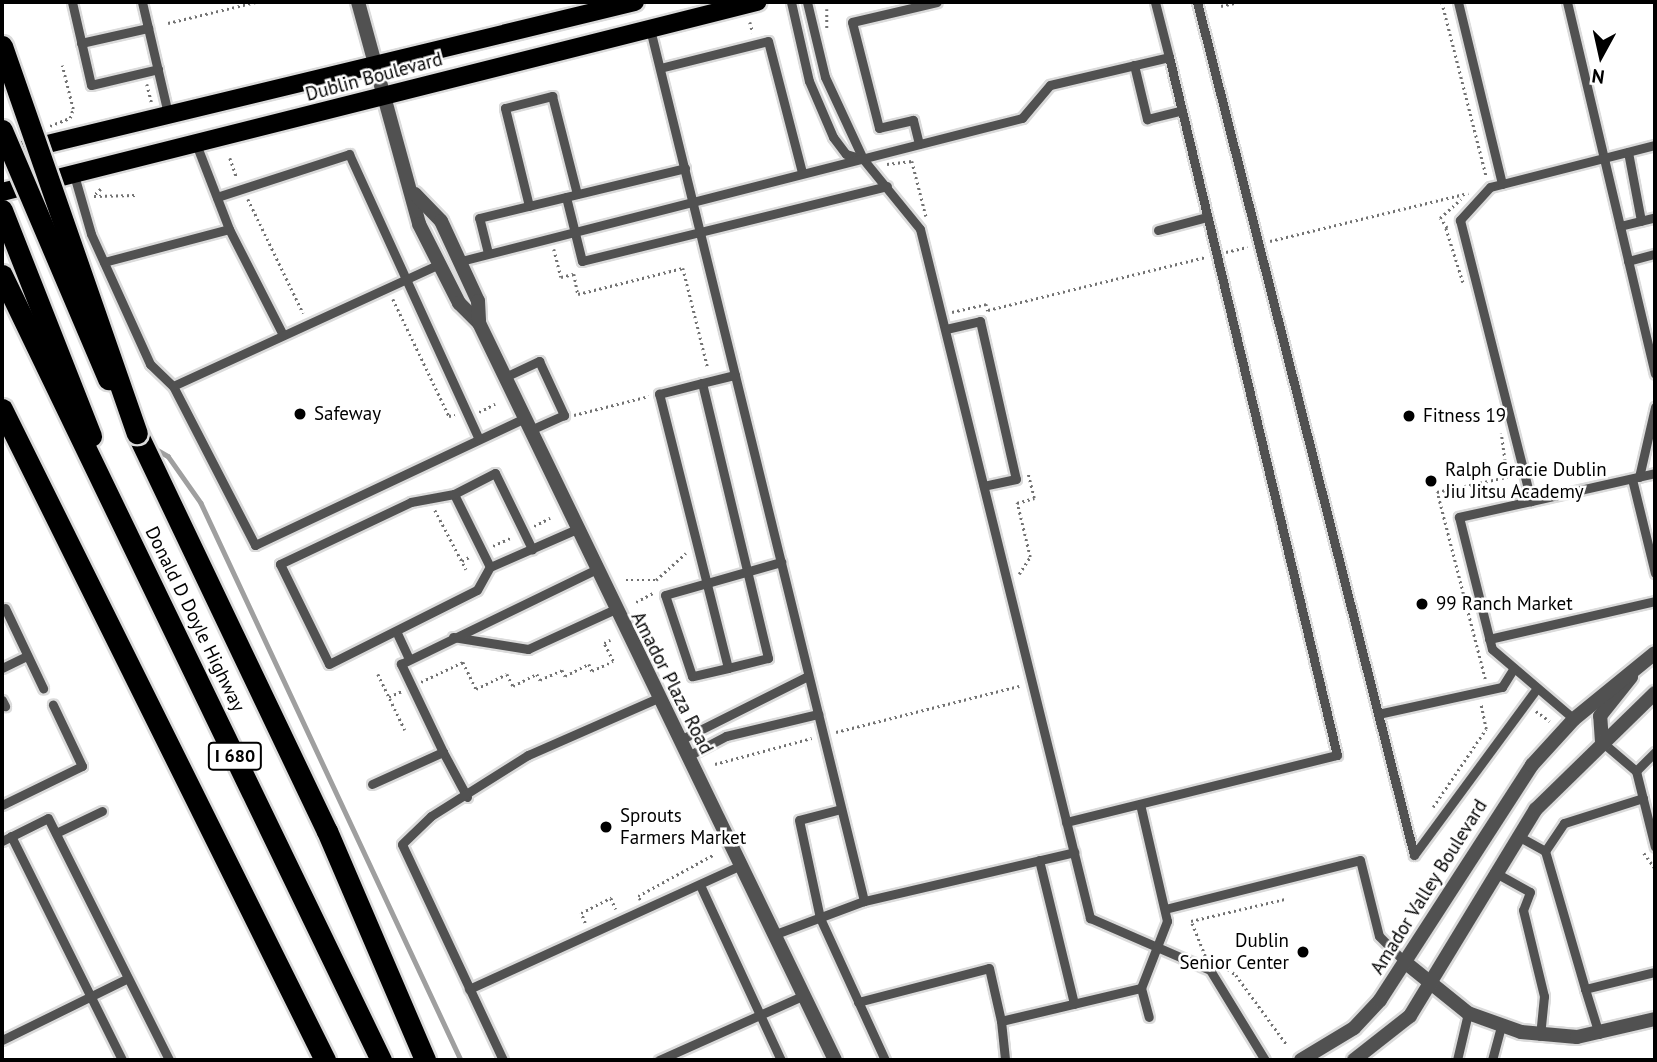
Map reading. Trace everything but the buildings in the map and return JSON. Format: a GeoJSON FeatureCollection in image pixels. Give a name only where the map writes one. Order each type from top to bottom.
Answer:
{"type":"FeatureCollection","features":[{"type":"Feature","properties":{"kind":"highway"},"geometry":{"type":"LineString","coordinates":[[2,46],[137,433],[377,947],[425,1060]]}},
{"type":"Feature","properties":{"kind":"highway"},"geometry":{"type":"LineString","coordinates":[[2,130],[117,402],[137,433]]}},
{"type":"Feature","properties":{"kind":"highway"},"geometry":{"type":"LineString","coordinates":[[2,209],[92,425],[90,452]]}},
{"type":"Feature","properties":{"kind":"highway","name":"Donald D Doyle Highway"},"geometry":{"type":"LineString","coordinates":[[2,275],[90,452],[381,1060]]}},
{"type":"Feature","properties":{"kind":"highway","name":"I 680"},"geometry":{"type":"LineString","coordinates":[[2,409],[325,1060]]}},
{"type":"Feature","properties":{"kind":"main road","name":"Dublin Boulevard"},"geometry":{"type":"LineString","coordinates":[[2,155],[635,2]]}},
{"type":"Feature","properties":{"kind":"main road","name":"Dublin Boulevard"},"geometry":{"type":"LineString","coordinates":[[2,192],[757,2]]}},
{"type":"Feature","properties":{"kind":"street","name":"Amador Plaza Road"},"geometry":{"type":"LineString","coordinates":[[360,2],[381,97],[415,194],[419,223],[459,303],[478,323],[505,377],[613,610],[660,697],[739,866],[835,1060]]}},
{"type":"Feature","properties":{"kind":"street","name":"Amador Plaza Road"},"geometry":{"type":"LineString","coordinates":[[415,194],[441,221],[461,261],[478,301],[478,323]]}},
{"type":"Feature","properties":{"kind":"street","name":"Amador Valley Boulevard"},"geometry":{"type":"LineString","coordinates":[[1301,1060],[1354,1028],[1406,963],[1472,849],[1532,765],[1574,719],[1655,653]]}},
{"type":"Feature","properties":{"kind":"street","name":"Amador Valley Boulevard"},"geometry":{"type":"LineString","coordinates":[[1602,742],[1601,716],[1639,664]]}},
{"type":"Feature","properties":{"kind":"street"},"geometry":{"type":"LineString","coordinates":[[1354,1060],[1410,1016],[1518,836],[1602,742],[1655,693]]}},
{"type":"Feature","properties":{"kind":"street"},"geometry":{"type":"LineString","coordinates":[[1406,963],[1468,1013],[1502,1027],[1540,1036],[1599,1034],[1655,1019]]}},
{"type":"Feature","properties":{"kind":"lane"},"geometry":{"type":"LineString","coordinates":[[72,2],[91,85],[158,69]]}},
{"type":"Feature","properties":{"kind":"lane"},"geometry":{"type":"LineString","coordinates":[[142,2],[168,114]]}},
{"type":"Feature","properties":{"kind":"lane"},"geometry":{"type":"LineString","coordinates":[[791,2],[819,113],[846,154],[863,159]]}},
{"type":"Feature","properties":{"kind":"lane"},"geometry":{"type":"LineString","coordinates":[[807,2],[824,77],[863,159],[920,229],[1090,918],[1210,970],[1265,1060]]}},
{"type":"Feature","properties":{"kind":"lane"},"geometry":{"type":"LineString","coordinates":[[919,144],[914,120],[879,128],[852,22],[937,2]]}},
{"type":"Feature","properties":{"kind":"lane"},"geometry":{"type":"LineString","coordinates":[[1066,822],[1338,755],[1155,2]]}},
{"type":"Feature","properties":{"kind":"lane"},"geometry":{"type":"LineString","coordinates":[[1197,2],[1414,855],[1537,688]]}},
{"type":"Feature","properties":{"kind":"lane"},"geometry":{"type":"LineString","coordinates":[[1458,2],[1502,184]]}},
{"type":"Feature","properties":{"kind":"lane"},"geometry":{"type":"LineString","coordinates":[[1567,2],[1655,374]]}},
{"type":"Feature","properties":{"kind":"lane"},"geometry":{"type":"LineString","coordinates":[[81,43],[148,28]]}},
{"type":"Feature","properties":{"kind":"lane"},"geometry":{"type":"LineString","coordinates":[[650,29],[864,901]]}},
{"type":"Feature","properties":{"kind":"lane"},"geometry":{"type":"LineString","coordinates":[[660,68],[768,41],[802,172]]}},
{"type":"Feature","properties":{"kind":"lane"},"geometry":{"type":"LineString","coordinates":[[461,261],[1022,118],[1050,85],[1169,57]]}},
{"type":"Feature","properties":{"kind":"lane"},"geometry":{"type":"LineString","coordinates":[[1134,65],[1147,119],[1182,110]]}},
{"type":"Feature","properties":{"kind":"lane"},"geometry":{"type":"LineString","coordinates":[[529,206],[505,108],[552,96],[577,194]]}},
{"type":"Feature","properties":{"kind":"lane"},"geometry":{"type":"LineString","coordinates":[[196,144],[229,229],[283,335]]}},
{"type":"Feature","properties":{"kind":"lane"},"geometry":{"type":"LineString","coordinates":[[1531,501],[1461,225],[1490,187],[1655,145]]}},
{"type":"Feature","properties":{"kind":"lane"},"geometry":{"type":"LineString","coordinates":[[1628,152],[1641,221]]}},
{"type":"Feature","properties":{"kind":"lane"},"geometry":{"type":"LineString","coordinates":[[217,197],[349,154],[479,439]]}},
{"type":"Feature","properties":{"kind":"lane"},"geometry":{"type":"LineString","coordinates":[[488,253],[479,218],[685,168]]}},
{"type":"Feature","properties":{"kind":"lane"},"geometry":{"type":"LineString","coordinates":[[74,175],[104,262],[150,364],[173,386],[255,545],[479,439],[564,415],[539,361],[505,377]]}},
{"type":"Feature","properties":{"kind":"lane"},"geometry":{"type":"LineString","coordinates":[[565,197],[582,261],[887,186]]}},
{"type":"Feature","properties":{"kind":"lane"},"geometry":{"type":"LineString","coordinates":[[1158,230],[1207,217]]}},
{"type":"Feature","properties":{"kind":"lane"},"geometry":{"type":"LineString","coordinates":[[1620,226],[1655,217]]}},
{"type":"Feature","properties":{"kind":"lane"},"geometry":{"type":"LineString","coordinates":[[104,262],[229,229]]}},
{"type":"Feature","properties":{"kind":"lane"},"geometry":{"type":"LineString","coordinates":[[1628,261],[1655,254]]}},
{"type":"Feature","properties":{"kind":"lane"},"geometry":{"type":"LineString","coordinates":[[173,386],[439,264]]}},
{"type":"Feature","properties":{"kind":"lane"},"geometry":{"type":"LineString","coordinates":[[946,329],[980,321],[1016,479],[984,486]]}},
{"type":"Feature","properties":{"kind":"lane"},"geometry":{"type":"LineString","coordinates":[[728,668],[659,394],[735,375]]}},
{"type":"Feature","properties":{"kind":"lane"},"geometry":{"type":"LineString","coordinates":[[702,383],[747,571],[768,658],[692,676],[665,595],[706,580],[747,571],[781,562]]}},
{"type":"Feature","properties":{"kind":"lane"},"geometry":{"type":"LineString","coordinates":[[1655,407],[1635,478],[1655,573]]}},
{"type":"Feature","properties":{"kind":"lane"},"geometry":{"type":"LineString","coordinates":[[1574,719],[1514,668],[1489,639],[1459,517],[1655,473]]}},
{"type":"Feature","properties":{"kind":"lane"},"geometry":{"type":"LineString","coordinates":[[532,549],[495,474],[454,494],[411,502],[280,564],[329,664],[477,590],[490,567],[532,549],[577,529]]}},
{"type":"Feature","properties":{"kind":"lane"},"geometry":{"type":"LineString","coordinates":[[454,494],[490,567]]}},
{"type":"Feature","properties":{"kind":"lane"},"geometry":{"type":"LineString","coordinates":[[467,797],[401,664],[451,637],[595,570]]}},
{"type":"Feature","properties":{"kind":"lane"},"geometry":{"type":"LineString","coordinates":[[1489,639],[1655,601]]}},
{"type":"Feature","properties":{"kind":"lane"},"geometry":{"type":"LineString","coordinates":[[5,608],[43,688]]}},
{"type":"Feature","properties":{"kind":"lane"},"geometry":{"type":"LineString","coordinates":[[451,637],[528,649],[613,610]]}},
{"type":"Feature","properties":{"kind":"lane"},"geometry":{"type":"LineString","coordinates":[[396,631],[410,659]]}},
{"type":"Feature","properties":{"kind":"lane"},"geometry":{"type":"LineString","coordinates":[[2,668],[27,656]]}},
{"type":"Feature","properties":{"kind":"lane"},"geometry":{"type":"LineString","coordinates":[[1378,715],[1502,687],[1514,668]]}},
{"type":"Feature","properties":{"kind":"lane"},"geometry":{"type":"LineString","coordinates":[[680,740],[808,676]]}},
{"type":"Feature","properties":{"kind":"lane"},"geometry":{"type":"LineString","coordinates":[[503,1060],[402,844],[431,816],[467,797],[528,755],[660,697]]}},
{"type":"Feature","properties":{"kind":"lane"},"geometry":{"type":"LineString","coordinates":[[2,805],[82,766],[53,705]]}},
{"type":"Feature","properties":{"kind":"lane"},"geometry":{"type":"LineString","coordinates":[[688,756],[726,736],[818,714]]}},
{"type":"Feature","properties":{"kind":"lane"},"geometry":{"type":"LineString","coordinates":[[1602,742],[1636,771],[1655,847]]}},
{"type":"Feature","properties":{"kind":"lane"},"geometry":{"type":"LineString","coordinates":[[372,784],[443,752]]}},
{"type":"Feature","properties":{"kind":"lane"},"geometry":{"type":"LineString","coordinates":[[1636,771],[1655,752]]}},
{"type":"Feature","properties":{"kind":"lane"},"geometry":{"type":"LineString","coordinates":[[1545,851],[1564,823],[1643,798]]}},
{"type":"Feature","properties":{"kind":"lane"},"geometry":{"type":"LineString","coordinates":[[1140,804],[1166,909],[1157,947],[1141,988],[1149,1017]]}},
{"type":"Feature","properties":{"kind":"lane"},"geometry":{"type":"LineString","coordinates":[[841,809],[799,820],[820,918],[885,1060]]}},
{"type":"Feature","properties":{"kind":"lane"},"geometry":{"type":"LineString","coordinates":[[56,833],[102,811]]}},
{"type":"Feature","properties":{"kind":"lane"},"geometry":{"type":"LineString","coordinates":[[122,1060],[6,839],[48,818],[169,1060]]}},
{"type":"Feature","properties":{"kind":"lane"},"geometry":{"type":"LineString","coordinates":[[1518,836],[1545,851],[1599,1034]]}},
{"type":"Feature","properties":{"kind":"lane"},"geometry":{"type":"LineString","coordinates":[[773,934],[864,901],[1074,852]]}},
{"type":"Feature","properties":{"kind":"lane"},"geometry":{"type":"LineString","coordinates":[[1039,860],[1074,1004]]}},
{"type":"Feature","properties":{"kind":"lane"},"geometry":{"type":"LineString","coordinates":[[1166,909],[1360,860],[1379,936],[1406,963]]}},
{"type":"Feature","properties":{"kind":"lane"},"geometry":{"type":"LineString","coordinates":[[469,989],[739,866]]}},
{"type":"Feature","properties":{"kind":"lane"},"geometry":{"type":"LineString","coordinates":[[1494,872],[1530,892],[1523,910],[1544,996],[1540,1036]]}},
{"type":"Feature","properties":{"kind":"lane"},"geometry":{"type":"LineString","coordinates":[[700,885],[781,1060]]}},
{"type":"Feature","properties":{"kind":"lane"},"geometry":{"type":"LineString","coordinates":[[858,1002],[989,968],[1002,1021],[1005,1060]]}},
{"type":"Feature","properties":{"kind":"lane"},"geometry":{"type":"LineString","coordinates":[[1585,989],[1655,972]]}},
{"type":"Feature","properties":{"kind":"lane"},"geometry":{"type":"LineString","coordinates":[[2,1040],[128,978]]}},
{"type":"Feature","properties":{"kind":"lane"},"geometry":{"type":"LineString","coordinates":[[1002,1021],[1141,988]]}},
{"type":"Feature","properties":{"kind":"lane"},"geometry":{"type":"LineString","coordinates":[[659,1060],[802,996]]}},
{"type":"Feature","properties":{"kind":"lane"},"geometry":{"type":"LineString","coordinates":[[1457,1060],[1468,1013]]}},
{"type":"Feature","properties":{"kind":"lane"},"geometry":{"type":"LineString","coordinates":[[1492,1060],[1502,1027]]}},
{"type":"Feature","properties":{"kind":"path"},"geometry":{"type":"LineString","coordinates":[[168,23],[256,2]]}},
{"type":"Feature","properties":{"kind":"path"},"geometry":{"type":"LineString","coordinates":[[1221,6],[1238,2]]}},
{"type":"Feature","properties":{"kind":"path"},"geometry":{"type":"LineString","coordinates":[[1442,2],[1486,176],[1440,218],[1442,230],[1461,225]]}},
{"type":"Feature","properties":{"kind":"path"},"geometry":{"type":"LineString","coordinates":[[51,129],[49,123],[69,118],[73,109],[62,65]]}},
{"type":"Feature","properties":{"kind":"path"},"geometry":{"type":"LineString","coordinates":[[230,158],[241,187],[308,323]]}},
{"type":"Feature","properties":{"kind":"path"},"geometry":{"type":"LineString","coordinates":[[101,189],[94,196],[136,195]]}},
{"type":"Feature","properties":{"kind":"path"},"geometry":{"type":"LineString","coordinates":[[544,251],[554,249],[561,276],[574,274],[578,294],[683,268],[710,376]]}},
{"type":"Feature","properties":{"kind":"path"},"geometry":{"type":"LineString","coordinates":[[385,303],[394,299],[449,416]]}},
{"type":"Feature","properties":{"kind":"path"},"geometry":{"type":"LineString","coordinates":[[564,415],[649,396],[660,388]]}},
{"type":"Feature","properties":{"kind":"path"},"geometry":{"type":"LineString","coordinates":[[649,396],[652,409]]}},
{"type":"Feature","properties":{"kind":"path"},"geometry":{"type":"LineString","coordinates":[[434,506],[466,569]]}},
{"type":"Feature","properties":{"kind":"path"},"geometry":{"type":"LineString","coordinates":[[462,561],[550,518]]}},
{"type":"Feature","properties":{"kind":"path"},"geometry":{"type":"LineString","coordinates":[[683,540],[688,564]]}},
{"type":"Feature","properties":{"kind":"path"},"geometry":{"type":"LineString","coordinates":[[626,580],[656,580],[686,553]]}},
{"type":"Feature","properties":{"kind":"path"},"geometry":{"type":"LineString","coordinates":[[636,602],[658,591]]}},
{"type":"Feature","properties":{"kind":"path"},"geometry":{"type":"LineString","coordinates":[[389,697],[463,662],[476,689],[507,674],[513,686],[537,674],[540,680],[562,670],[565,676],[589,664],[592,671],[612,661],[604,643],[610,640]]}},
{"type":"Feature","properties":{"kind":"path"},"geometry":{"type":"LineString","coordinates":[[378,674],[405,730]]}},
{"type":"Feature","properties":{"kind":"path"},"geometry":{"type":"LineString","coordinates":[[715,764],[1032,683]]}},
{"type":"Feature","properties":{"kind":"path"},"geometry":{"type":"LineString","coordinates":[[574,930],[586,925],[581,912],[611,898],[618,912],[713,855]]}},
{"type":"Feature","properties":{"kind":"path"},"geometry":{"type":"LineString","coordinates":[[1655,862],[1655,879]]}},
{"type":"Feature","properties":{"kind":"path"},"geometry":{"type":"LineString","coordinates":[[1284,899],[1191,921],[1205,957],[1236,975],[1287,1045]]}},
{"type":"Feature","properties":{"kind":"waterway"},"geometry":{"type":"LineString","coordinates":[[154,448],[168,456],[201,503],[461,1060]]}},
{"type":"Feature","properties":{"kind":"place","name":"Safeway"},"geometry":{"type":"Point","coordinates":[300,414]}},
{"type":"Feature","properties":{"kind":"place","name":"Fitness 19"},"geometry":{"type":"Point","coordinates":[1409,416]}},
{"type":"Feature","properties":{"kind":"place","name":"Ralph Gracie Dublin Jiu Jitsu Academy"},"geometry":{"type":"Point","coordinates":[1431,481]}},
{"type":"Feature","properties":{"kind":"place","name":"99 Ranch Market"},"geometry":{"type":"Point","coordinates":[1422,604]}},
{"type":"Feature","properties":{"kind":"place","name":"Sprouts Farmers Market"},"geometry":{"type":"Point","coordinates":[606,827]}},
{"type":"Feature","properties":{"kind":"place","name":"Dublin Senior Center"},"geometry":{"type":"Point","coordinates":[1303,952]}}]}
